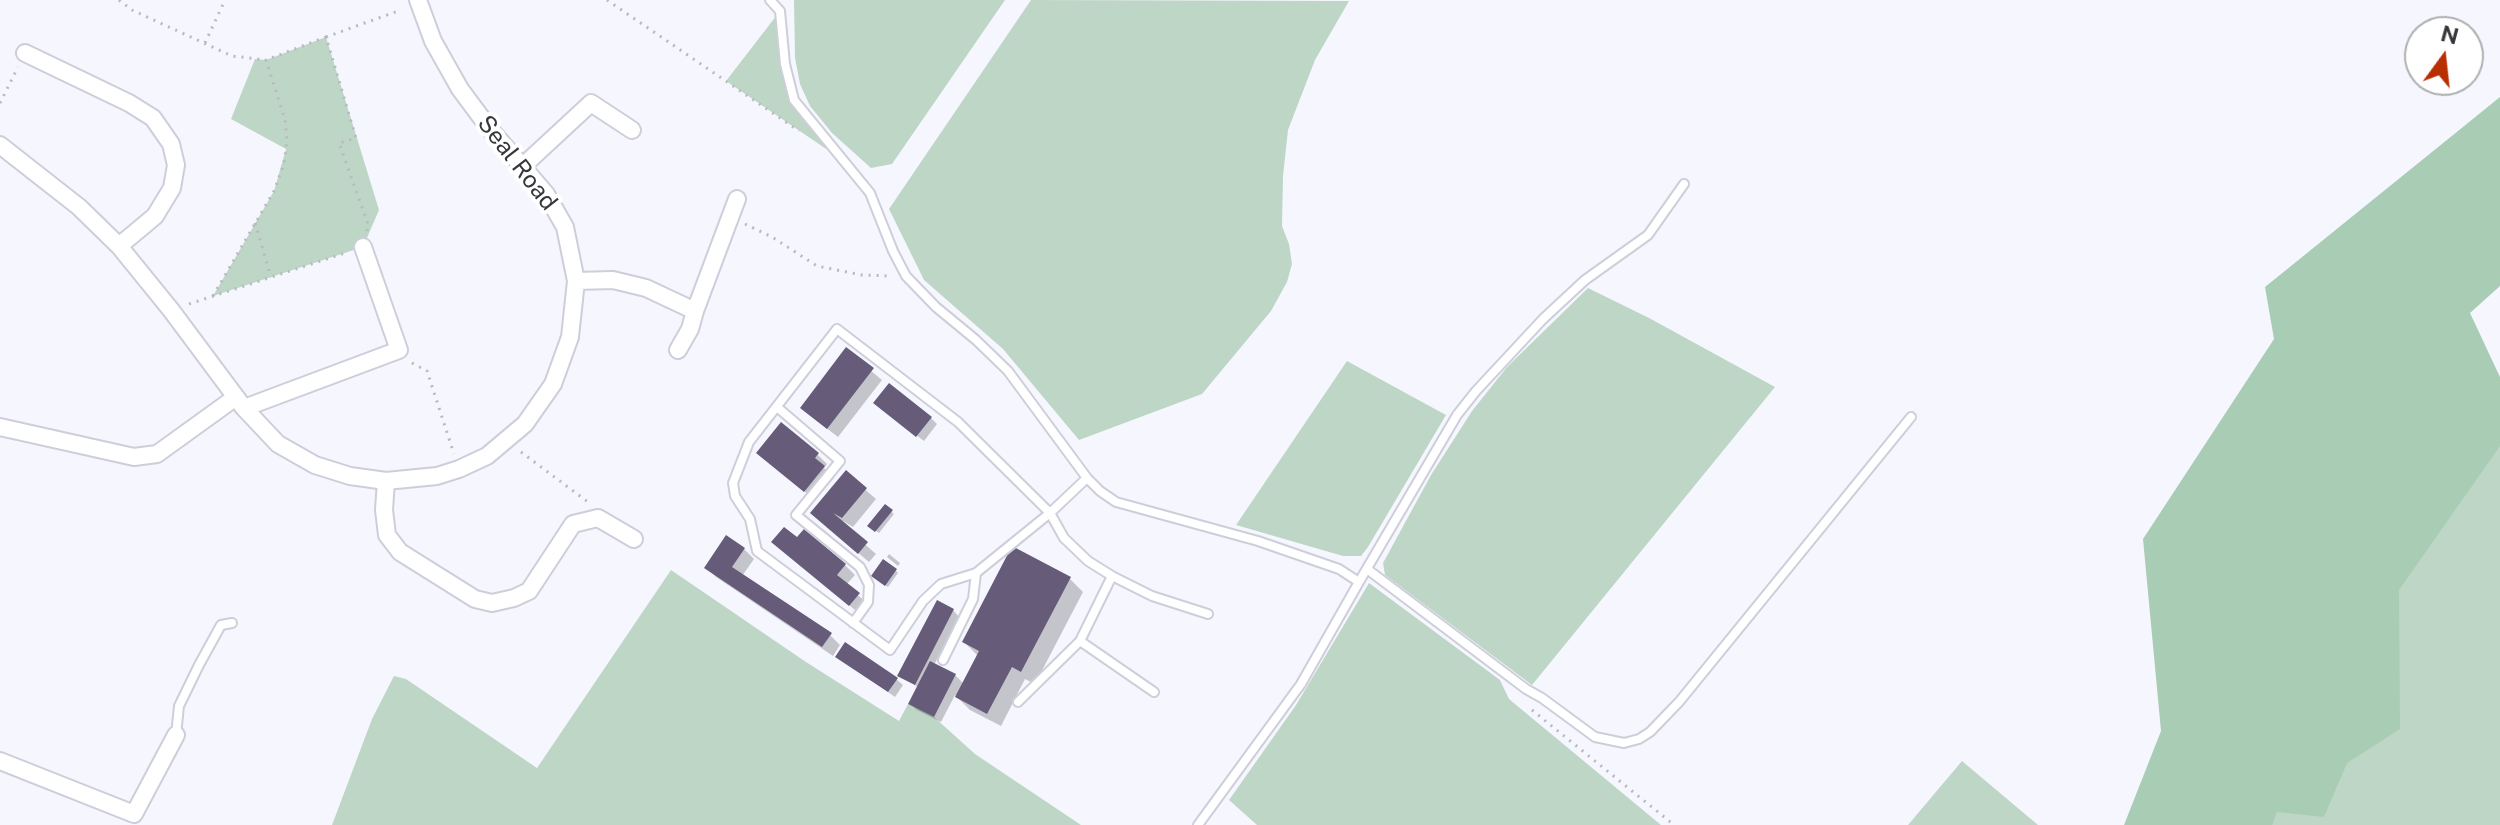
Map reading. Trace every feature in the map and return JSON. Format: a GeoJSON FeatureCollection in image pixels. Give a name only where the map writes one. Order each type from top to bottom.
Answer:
{"type":"FeatureCollection","features":[{"type":"Feature","properties":{"kind":"street","name":"Seal Road"},"geometry":{"type":"LineString","coordinates":[[0,145],[79,207],[119,246],[240,402],[278,444],[315,465],[350,476],[386,481],[437,476],[459,469],[487,456],[525,424],[553,384],[570,337],[576,281],[565,227],[546,194],[460,89],[433,41],[419,2]]}},
{"type":"Feature","properties":{"kind":"street"},"geometry":{"type":"LineString","coordinates":[[25,53],[129,103],[153,118],[171,144],[176,165],[172,188],[155,216],[119,246]]}},
{"type":"Feature","properties":{"kind":"street"},"geometry":{"type":"LineString","coordinates":[[523,166],[591,103],[632,130]]}},
{"type":"Feature","properties":{"kind":"street"},"geometry":{"type":"LineString","coordinates":[[678,350],[690,329],[737,199]]}},
{"type":"Feature","properties":{"kind":"street"},"geometry":{"type":"LineString","coordinates":[[0,427],[134,457],[157,454],[240,402],[399,350],[363,247]]}},
{"type":"Feature","properties":{"kind":"street"},"geometry":{"type":"LineString","coordinates":[[576,281],[613,280],[646,288],[695,311]]}},
{"type":"Feature","properties":{"kind":"street"},"geometry":{"type":"LineString","coordinates":[[386,481],[384,510],[387,535],[400,552],[475,599],[492,603],[529,591],[573,524],[598,518],[634,539]]}},
{"type":"Feature","properties":{"kind":"street"},"geometry":{"type":"LineString","coordinates":[[0,761],[132,819],[176,735]]}},
{"type":"Feature","properties":{"kind":"lane"},"geometry":{"type":"LineString","coordinates":[[770,0],[780,11],[785,64],[794,100],[870,193],[906,276],[1008,371],[1087,478],[1116,502],[1258,541],[1339,569],[1359,582]]}},
{"type":"Feature","properties":{"kind":"lane"},"geometry":{"type":"LineString","coordinates":[[1198,825],[1301,684],[1457,415],[1543,319],[1585,280],[1648,235],[1684,184]]}},
{"type":"Feature","properties":{"kind":"lane"},"geometry":{"type":"LineString","coordinates":[[1087,478],[1050,513],[976,573],[941,584],[923,601],[890,650],[757,551],[750,519],[735,496],[733,483],[739,461],[749,442],[837,329],[958,422],[1050,513],[1064,538],[1088,561],[1152,596],[1208,614]]}},
{"type":"Feature","properties":{"kind":"lane"},"geometry":{"type":"LineString","coordinates":[[777,407],[840,461],[796,515],[860,567],[869,585],[868,602],[853,623]]}},
{"type":"Feature","properties":{"kind":"lane"},"geometry":{"type":"LineString","coordinates":[[1367,569],[1595,737],[1624,743],[1639,739],[1679,702],[1911,417]]}},
{"type":"Feature","properties":{"kind":"lane"},"geometry":{"type":"LineString","coordinates":[[943,660],[973,599],[976,573]]}},
{"type":"Feature","properties":{"kind":"lane"},"geometry":{"type":"LineString","coordinates":[[1018,702],[1080,641],[1112,576]]}},
{"type":"Feature","properties":{"kind":"lane"},"geometry":{"type":"LineString","coordinates":[[176,735],[179,706],[186,691],[221,625],[232,623]]}},
{"type":"Feature","properties":{"kind":"lane"},"geometry":{"type":"LineString","coordinates":[[1080,641],[1154,692]]}},
{"type":"Feature","properties":{"kind":"path"},"geometry":{"type":"LineString","coordinates":[[119,0],[132,10],[232,56],[266,60],[419,2]]}},
{"type":"Feature","properties":{"kind":"path"},"geometry":{"type":"LineString","coordinates":[[205,43],[225,0]]}},
{"type":"Feature","properties":{"kind":"path"},"geometry":{"type":"LineString","coordinates":[[607,0],[802,133]]}},
{"type":"Feature","properties":{"kind":"path"},"geometry":{"type":"LineString","coordinates":[[171,310],[363,247],[368,224],[339,143],[356,138],[326,37]]}},
{"type":"Feature","properties":{"kind":"path"},"geometry":{"type":"LineString","coordinates":[[0,103],[25,53]]}},
{"type":"Feature","properties":{"kind":"path"},"geometry":{"type":"LineString","coordinates":[[213,296],[274,191],[284,164],[287,140],[285,120],[266,60]]}},
{"type":"Feature","properties":{"kind":"path"},"geometry":{"type":"LineString","coordinates":[[730,217],[772,237],[817,266],[862,275],[906,276]]}},
{"type":"Feature","properties":{"kind":"path"},"geometry":{"type":"LineString","coordinates":[[255,223],[271,277]]}},
{"type":"Feature","properties":{"kind":"path"},"geometry":{"type":"LineString","coordinates":[[399,350],[413,364],[427,371],[459,469]]}},
{"type":"Feature","properties":{"kind":"path"},"geometry":{"type":"LineString","coordinates":[[505,441],[595,507],[598,518]]}},
{"type":"Feature","properties":{"kind":"path"},"geometry":{"type":"LineString","coordinates":[[1531,709],[1674,825]]}},
{"type":"Feature","properties":{"kind":"green space"},"geometry":{"type":"Polygon","coordinates":[[[794,0],[1005,0],[892,164],[871,168],[832,133],[810,106],[800,84],[795,58],[794,0]]]}},
{"type":"Feature","properties":{"kind":"green space"},"geometry":{"type":"Polygon","coordinates":[[[1031,0],[1349,1],[1315,60],[1288,130],[1282,226],[1292,264],[1287,282],[1271,311],[1202,394],[1079,440],[1003,349],[924,280],[889,209],[1031,0]]]}},
{"type":"Feature","properties":{"kind":"green space"},"geometry":{"type":"Polygon","coordinates":[[[780,11],[794,100],[841,159],[726,81],[780,11]]]}},
{"type":"Feature","properties":{"kind":"green space"},"geometry":{"type":"Polygon","coordinates":[[[326,37],[379,210],[363,247],[213,296],[274,191],[286,149],[231,119],[255,59],[266,60],[326,37]]]}},
{"type":"Feature","properties":{"kind":"green space"},"geometry":{"type":"Polygon","coordinates":[[[2500,97],[2500,286],[2470,313],[2500,377],[2500,446],[2399,590],[2400,729],[2347,763],[2324,817],[2277,812],[2272,825],[2124,825],[2161,731],[2143,539],[2274,339],[2265,287],[2500,97]]]}},
{"type":"Feature","properties":{"kind":"green space"},"geometry":{"type":"Polygon","coordinates":[[[1588,288],[1775,387],[1532,685],[1385,575],[1383,563],[1431,475],[1472,411],[1507,367],[1588,288]]]}},
{"type":"Feature","properties":{"kind":"green space"},"geometry":{"type":"Polygon","coordinates":[[[1347,361],[1446,415],[1368,547],[1361,556],[1343,556],[1236,525],[1347,361]]]}},
{"type":"Feature","properties":{"kind":"green space"},"geometry":{"type":"Polygon","coordinates":[[[2500,414],[2500,825],[2250,825],[2500,414]]]}},
{"type":"Feature","properties":{"kind":"green space"},"geometry":{"type":"Polygon","coordinates":[[[671,570],[899,721],[908,704],[934,717],[975,754],[1081,825],[332,825],[372,719],[394,676],[406,679],[537,768],[671,570]]]}},
{"type":"Feature","properties":{"kind":"green space"},"geometry":{"type":"Polygon","coordinates":[[[1369,583],[1500,680],[1509,699],[1661,825],[1257,825],[1229,800],[1296,705],[1369,583]]]}},
{"type":"Feature","properties":{"kind":"green space"},"geometry":{"type":"Polygon","coordinates":[[[1962,761],[2038,825],[1908,825],[1962,761]]]}},
{"type":"Feature","properties":{"kind":"building"},"geometry":{"type":"Polygon","coordinates":[[[846,347],[874,368],[827,429],[800,408],[846,347]]]}},
{"type":"Feature","properties":{"kind":"building"},"geometry":{"type":"Polygon","coordinates":[[[889,383],[932,417],[916,437],[873,403],[889,383]]]}},
{"type":"Feature","properties":{"kind":"building"},"geometry":{"type":"Polygon","coordinates":[[[781,422],[819,453],[815,458],[825,466],[804,492],[756,453],[781,422]]]}},
{"type":"Feature","properties":{"kind":"building"},"geometry":{"type":"Polygon","coordinates":[[[846,470],[867,488],[842,518],[833,513],[868,542],[858,554],[810,513],[846,470]]]}},
{"type":"Feature","properties":{"kind":"building"},"geometry":{"type":"Polygon","coordinates":[[[885,504],[893,510],[875,532],[867,526],[885,504]]]}},
{"type":"Feature","properties":{"kind":"building"},"geometry":{"type":"Polygon","coordinates":[[[784,527],[797,537],[804,529],[846,564],[837,575],[860,593],[849,606],[771,542],[784,527]]]}},
{"type":"Feature","properties":{"kind":"building"},"geometry":{"type":"Polygon","coordinates":[[[726,535],[745,548],[732,567],[832,633],[822,647],[704,568],[726,535]]]}},
{"type":"Feature","properties":{"kind":"building"},"geometry":{"type":"Polygon","coordinates":[[[1012,546],[1071,577],[1021,672],[1012,667],[987,714],[955,697],[979,651],[962,642],[1012,546]]]}},
{"type":"Feature","properties":{"kind":"building"},"geometry":{"type":"Polygon","coordinates":[[[883,559],[897,569],[885,586],[871,576],[883,559]]]}},
{"type":"Feature","properties":{"kind":"building"},"geometry":{"type":"Polygon","coordinates":[[[937,600],[954,609],[915,685],[897,676],[937,600]]]}},
{"type":"Feature","properties":{"kind":"building"},"geometry":{"type":"Polygon","coordinates":[[[845,642],[898,678],[888,692],[835,657],[845,642]]]}},
{"type":"Feature","properties":{"kind":"building"},"geometry":{"type":"Polygon","coordinates":[[[930,661],[956,674],[934,717],[908,704],[930,661]]]}}]}
